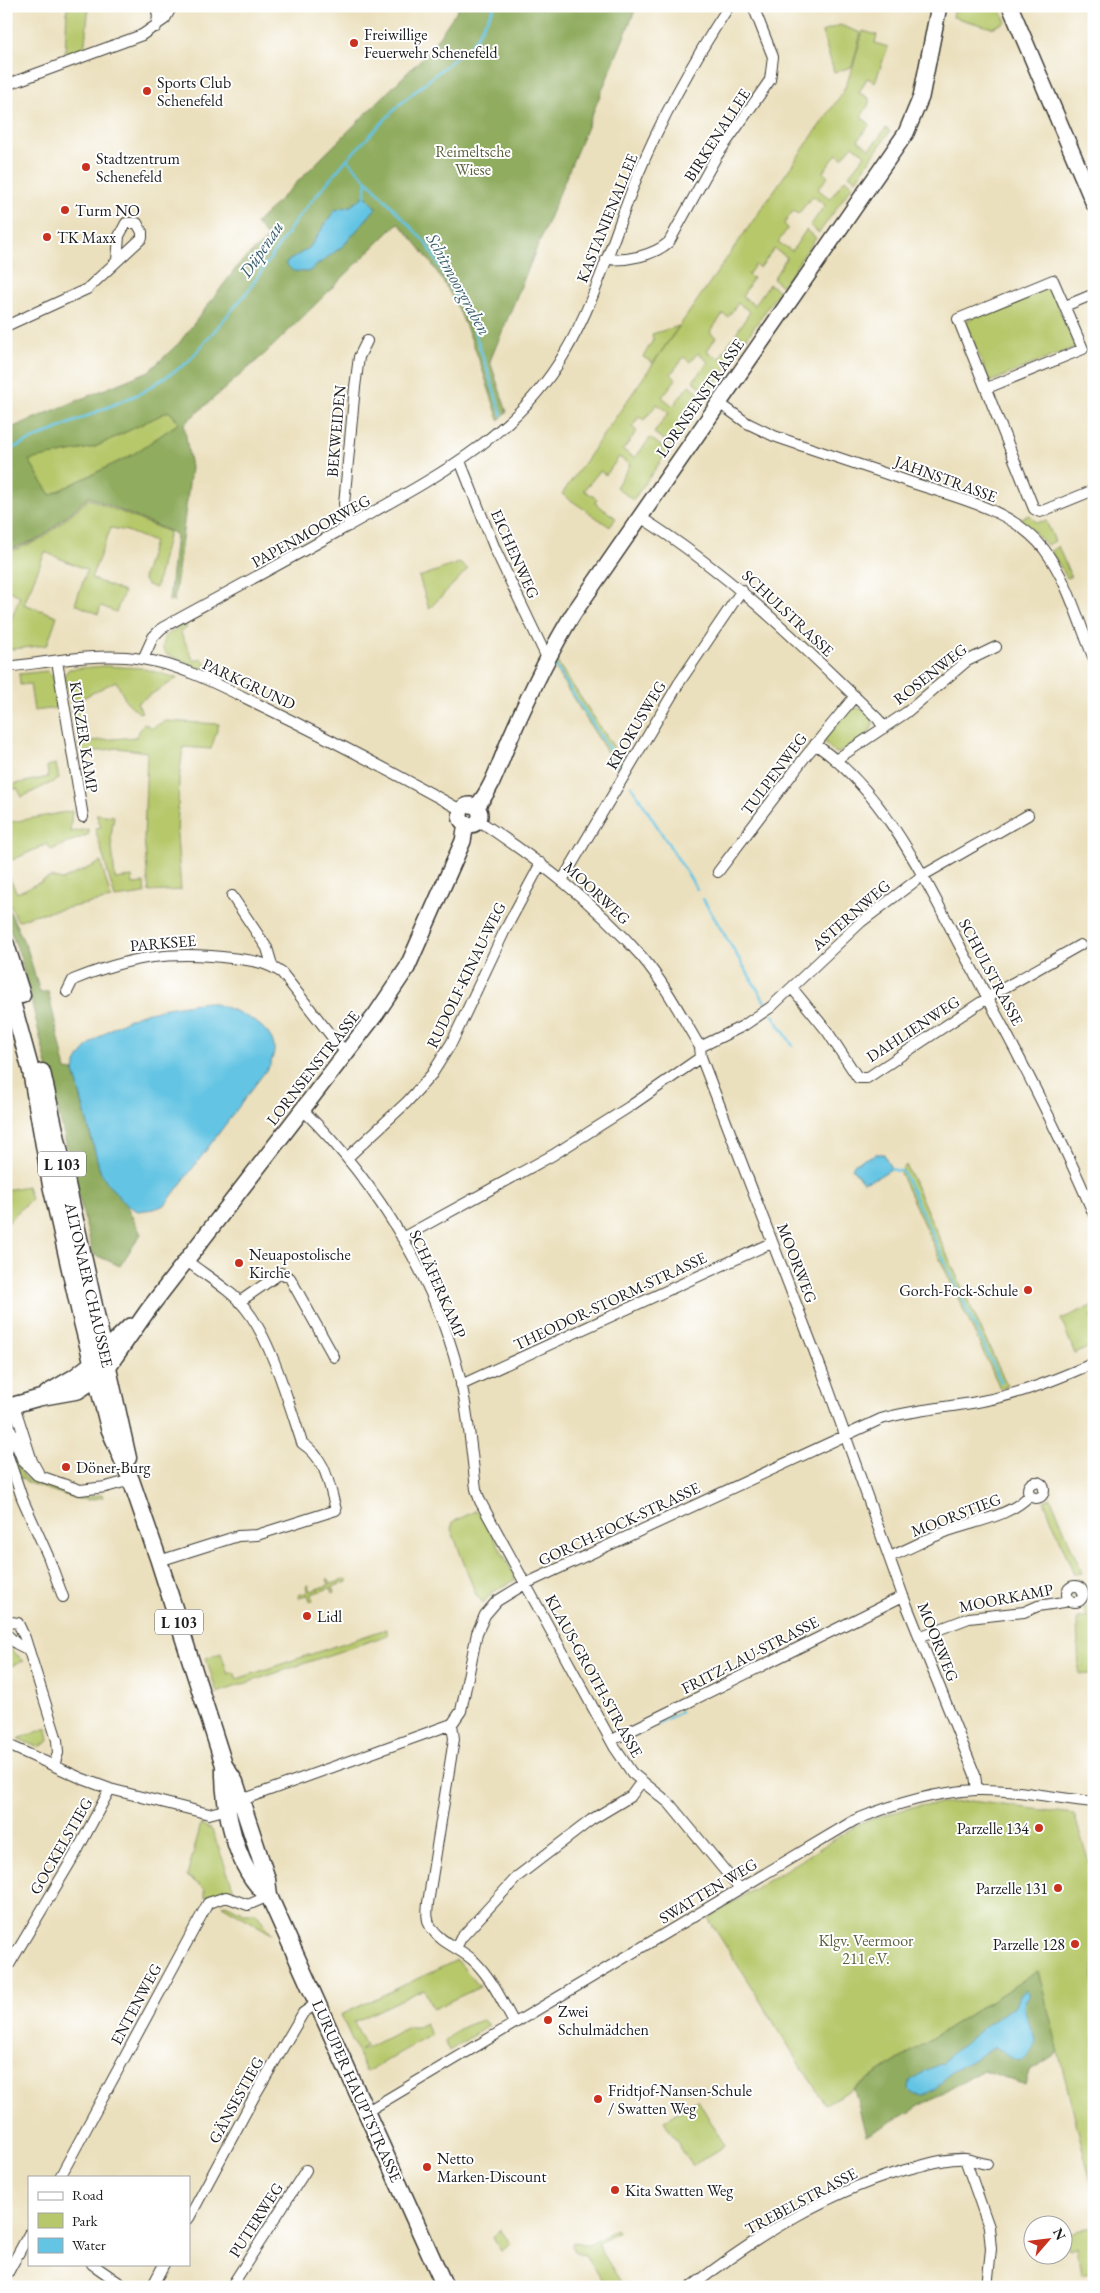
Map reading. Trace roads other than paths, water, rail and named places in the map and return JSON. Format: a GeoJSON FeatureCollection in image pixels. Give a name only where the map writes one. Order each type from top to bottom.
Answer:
{"type":"FeatureCollection","features":[{"type":"Feature","properties":{"kind":"main road","name":"ALTONAER CHAUSSEE"},"geometry":{"type":"LineString","coordinates":[[6,945],[38,1053],[104,1351],[99,1370],[102,1403],[113,1440],[131,1480],[159,1561],[224,1765],[234,1782],[235,1806]]}},
{"type":"Feature","properties":{"kind":"main road","name":"ALTONAER CHAUSSEE"},"geometry":{"type":"LineString","coordinates":[[6,980],[31,1071],[51,1185],[99,1370],[124,1437],[131,1480]]}},
{"type":"Feature","properties":{"kind":"main road","name":"LURUPER HAUPTSTRASSE"},"geometry":{"type":"LineString","coordinates":[[235,1806],[267,1879],[269,1896],[445,2287]]}},
{"type":"Feature","properties":{"kind":"street"},"geometry":{"type":"LineString","coordinates":[[156,6],[158,17],[156,27]]}},
{"type":"Feature","properties":{"kind":"street"},"geometry":{"type":"LineString","coordinates":[[6,85],[142,35],[165,19],[172,6]]}},
{"type":"Feature","properties":{"kind":"street","name":"KASTANIENALLEE"},"geometry":{"type":"LineString","coordinates":[[499,430],[528,404],[564,356],[580,325],[645,159],[698,58],[729,6]]}},
{"type":"Feature","properties":{"kind":"street","name":"BIRKENALLEE"},"geometry":{"type":"LineString","coordinates":[[606,259],[619,260],[645,255],[660,249],[669,242],[716,157],[767,87],[772,72],[773,57],[752,6]]}},
{"type":"Feature","properties":{"kind":"street","name":"LORNSENSTRASSE"},"geometry":{"type":"LineString","coordinates":[[99,1370],[187,1261],[303,1110],[376,1014],[407,968],[463,841],[470,815],[482,800],[547,658],[573,614],[906,133],[922,98],[939,6]]}},
{"type":"Feature","properties":{"kind":"street"},"geometry":{"type":"LineString","coordinates":[[1010,6],[1094,204]]}},
{"type":"Feature","properties":{"kind":"street"},"geometry":{"type":"LineString","coordinates":[[6,326],[79,294],[117,261]]}},
{"type":"Feature","properties":{"kind":"street"},"geometry":{"type":"LineString","coordinates":[[987,388],[1083,349],[1053,280],[958,319],[1034,509],[1040,512],[1047,510],[1094,490]]}},
{"type":"Feature","properties":{"kind":"street"},"geometry":{"type":"LineString","coordinates":[[1065,306],[1094,294]]}},
{"type":"Feature","properties":{"kind":"street","name":"BEKWEIDEN"},"geometry":{"type":"LineString","coordinates":[[349,526],[344,504],[355,387],[358,357],[367,341]]}},
{"type":"Feature","properties":{"kind":"street","name":"JAHNSTRASSE"},"geometry":{"type":"LineString","coordinates":[[719,403],[747,423],[767,433],[986,508],[1022,528],[1035,539],[1055,566],[1066,588],[1094,659]]}},
{"type":"Feature","properties":{"kind":"street","name":"PAPENMOORWEG"},"geometry":{"type":"LineString","coordinates":[[143,659],[153,637],[162,628],[420,487],[460,461],[499,430]]}},
{"type":"Feature","properties":{"kind":"street","name":"EICHENWEG"},"geometry":{"type":"LineString","coordinates":[[460,461],[495,550],[547,658]]}},
{"type":"Feature","properties":{"kind":"street","name":"SCHULSTRASSE"},"geometry":{"type":"LineString","coordinates":[[640,516],[697,555],[742,590],[855,696],[878,719],[884,728]]}},
{"type":"Feature","properties":{"kind":"street","name":"KROKUSWEG"},"geometry":{"type":"LineString","coordinates":[[563,879],[679,683],[742,590]]}},
{"type":"Feature","properties":{"kind":"street","name":"ROSENWEG"},"geometry":{"type":"LineString","coordinates":[[884,728],[907,712],[966,661],[996,647]]}},
{"type":"Feature","properties":{"kind":"street","name":"PARKGRUND"},"geometry":{"type":"LineString","coordinates":[[6,667],[97,657],[143,659],[180,670],[219,685],[353,750],[470,815]]}},
{"type":"Feature","properties":{"kind":"street","name":"KURZER KAMP"},"geometry":{"type":"LineString","coordinates":[[56,661],[83,817]]}},
{"type":"Feature","properties":{"kind":"street","name":"TULPENWEG"},"geometry":{"type":"LineString","coordinates":[[718,872],[815,744],[855,696]]}},
{"type":"Feature","properties":{"kind":"street"},"geometry":{"type":"LineString","coordinates":[[836,759],[884,728]]}},
{"type":"Feature","properties":{"kind":"street","name":"SCHULSTRASSE"},"geometry":{"type":"LineString","coordinates":[[815,744],[836,759],[867,792],[922,876],[988,998],[1060,1139],[1094,1215]]}},
{"type":"Feature","properties":{"kind":"street","name":"MOORWEG"},"geometry":{"type":"LineString","coordinates":[[470,815],[563,879],[612,924],[643,958],[659,980],[701,1052],[764,1218],[771,1243],[845,1434],[903,1596],[975,1774],[977,1790]]}},
{"type":"Feature","properties":{"kind":"street","name":"ASTERNWEG"},"geometry":{"type":"LineString","coordinates":[[402,1238],[553,1155],[629,1107],[701,1052],[758,1016],[792,988],[861,922],[922,876],[1028,816]]}},
{"type":"Feature","properties":{"kind":"street","name":"RUDOLF-KINAU-WEG"},"geometry":{"type":"LineString","coordinates":[[347,1158],[407,1102],[432,1074],[452,1042],[504,932],[541,863]]}},
{"type":"Feature","properties":{"kind":"street"},"geometry":{"type":"LineString","coordinates":[[232,896],[266,948],[272,965],[282,973],[330,1035],[347,1052]]}},
{"type":"Feature","properties":{"kind":"street","name":"DAHLIENWEG"},"geometry":{"type":"LineString","coordinates":[[792,988],[827,1031],[858,1078],[867,1078],[988,998],[1080,945]]}},
{"type":"Feature","properties":{"kind":"street","name":"PARKSEE"},"geometry":{"type":"LineString","coordinates":[[67,992],[73,980],[118,963],[142,957],[201,954],[272,965]]}},
{"type":"Feature","properties":{"kind":"street","name":"SCHÄFERKAMP"},"geometry":{"type":"LineString","coordinates":[[303,1110],[347,1158],[365,1181],[402,1238],[434,1305],[462,1385],[476,1489],[480,1501]]}},
{"type":"Feature","properties":{"kind":"street","name":"THEODOR-STORM-STRASSE"},"geometry":{"type":"LineString","coordinates":[[462,1385],[771,1243]]}},
{"type":"Feature","properties":{"kind":"street"},"geometry":{"type":"LineString","coordinates":[[159,1561],[238,1536],[256,1535],[336,1510],[322,1461],[317,1454],[302,1443],[264,1339],[252,1318],[239,1302],[187,1261]]}},
{"type":"Feature","properties":{"kind":"street"},"geometry":{"type":"LineString","coordinates":[[239,1302],[282,1272],[290,1278],[334,1357]]}},
{"type":"Feature","properties":{"kind":"street","name":"LORNSENSTRASSE"},"geometry":{"type":"LineString","coordinates":[[104,1351],[148,1310]]}},
{"type":"Feature","properties":{"kind":"street","name":"GORCH-FOCK-STRASSE"},"geometry":{"type":"LineString","coordinates":[[452,1724],[463,1705],[477,1633],[485,1615],[497,1601],[526,1584],[845,1434],[899,1413],[1015,1394],[1094,1363]]}},
{"type":"Feature","properties":{"kind":"street"},"geometry":{"type":"LineString","coordinates":[[46,1479],[36,1469],[23,1433],[10,1406],[39,1398],[78,1391],[99,1370]]}},
{"type":"Feature","properties":{"kind":"street"},"geometry":{"type":"LineString","coordinates":[[39,1398],[74,1377],[99,1370]]}},
{"type":"Feature","properties":{"kind":"street"},"geometry":{"type":"LineString","coordinates":[[78,1391],[102,1403]]}},
{"type":"Feature","properties":{"kind":"street"},"geometry":{"type":"LineString","coordinates":[[6,1419],[23,1461],[37,1476],[86,1491],[131,1480]]}},
{"type":"Feature","properties":{"kind":"street"},"geometry":{"type":"LineString","coordinates":[[23,1433],[12,1436],[7,1446],[7,1453],[22,1498],[48,1556],[63,1597]]}},
{"type":"Feature","properties":{"kind":"street","name":"MOORSTIEG"},"geometry":{"type":"LineString","coordinates":[[889,1557],[957,1528],[971,1525],[1019,1506],[1029,1496]]}},
{"type":"Feature","properties":{"kind":"street","name":"KLAUS-GROTH-STRASSE"},"geometry":{"type":"LineString","coordinates":[[480,1501],[627,1767],[669,1804],[740,1890]]}},
{"type":"Feature","properties":{"kind":"street","name":"FRITZ-LAU-STRASSE"},"geometry":{"type":"LineString","coordinates":[[612,1740],[903,1596]]}},
{"type":"Feature","properties":{"kind":"street","name":"MOORKAMP"},"geometry":{"type":"LineString","coordinates":[[919,1637],[969,1618],[1024,1612],[1038,1606],[1064,1602],[1069,1599]]}},
{"type":"Feature","properties":{"kind":"street"},"geometry":{"type":"LineString","coordinates":[[6,1625],[11,1622],[18,1623],[29,1650],[58,1740],[58,1753],[54,1765]]}},
{"type":"Feature","properties":{"kind":"street"},"geometry":{"type":"LineString","coordinates":[[6,1634],[17,1644],[29,1650]]}},
{"type":"Feature","properties":{"kind":"street"},"geometry":{"type":"LineString","coordinates":[[6,1744],[110,1789],[201,1813],[216,1813],[235,1806],[250,1797],[452,1724],[454,1739],[427,1915],[432,1930],[474,1961],[484,1973],[514,2023]]}},
{"type":"Feature","properties":{"kind":"street"},"geometry":{"type":"LineString","coordinates":[[456,1948],[461,1938],[518,1876],[591,1820],[631,1796],[642,1781]]}},
{"type":"Feature","properties":{"kind":"street","name":"GOCKELSTIEG"},"geometry":{"type":"LineString","coordinates":[[6,1970],[77,1851],[110,1789]]}},
{"type":"Feature","properties":{"kind":"street","name":"SWATTEN WEG"},"geometry":{"type":"LineString","coordinates":[[366,2112],[855,1820],[925,1797],[977,1790],[1094,1802]]}},
{"type":"Feature","properties":{"kind":"street","name":"ENTENWEG"},"geometry":{"type":"LineString","coordinates":[[61,2176],[208,1903],[226,1897],[248,1905],[269,1896]]}},
{"type":"Feature","properties":{"kind":"street","name":"GÄNSESTIEG"},"geometry":{"type":"LineString","coordinates":[[190,2216],[255,2095],[303,2013],[317,2003]]}},
{"type":"Feature","properties":{"kind":"street"},"geometry":{"type":"LineString","coordinates":[[965,2160],[989,2227],[990,2262],[987,2287]]}},
{"type":"Feature","properties":{"kind":"street","name":"TREBELSTRASSE"},"geometry":{"type":"LineString","coordinates":[[691,2287],[759,2238],[850,2189],[871,2180],[927,2164],[965,2160],[987,2164]]}},
{"type":"Feature","properties":{"kind":"street","name":"PUTERWEG"},"geometry":{"type":"LineString","coordinates":[[231,2287],[306,2170]]}},
{"type":"Feature","properties":{"kind":"street"},"geometry":{"type":"LineString","coordinates":[[6,2276],[28,2236]]}},
{"type":"Feature","properties":{"kind":"street"},"geometry":{"type":"LineString","coordinates":[[95,2266],[125,2287]]}},
{"type":"Feature","properties":{"kind":"street"},"geometry":{"type":"LineString","coordinates":[[152,2287],[163,2266]]}},
{"type":"Feature","properties":{"kind":"water"},"geometry":{"type":"Polygon","coordinates":[[[365,195],[376,208],[344,245],[308,272],[293,271],[285,263],[309,248],[335,210],[351,206],[365,195]]]}},
{"type":"Feature","properties":{"kind":"water"},"geometry":{"type":"Polygon","coordinates":[[[207,1002],[226,1007],[247,1016],[264,1029],[271,1037],[274,1046],[270,1065],[165,1205],[154,1209],[138,1211],[126,1205],[100,1171],[74,1071],[82,1053],[99,1037],[120,1024],[139,1015],[207,1002]]]}},
{"type":"Feature","properties":{"kind":"water"},"geometry":{"type":"Polygon","coordinates":[[[876,1154],[884,1154],[891,1169],[878,1177],[863,1182],[852,1168],[855,1163],[876,1154]]]}},
{"type":"Feature","properties":{"kind":"water"},"geometry":{"type":"Polygon","coordinates":[[[1026,1990],[1030,1995],[1024,2005],[1024,2011],[1036,2040],[1034,2047],[1023,2060],[1011,2058],[995,2047],[951,2072],[935,2089],[923,2096],[913,2094],[909,2090],[910,2081],[924,2071],[943,2063],[951,2054],[989,2023],[1016,2005],[1020,1995],[1026,1990]]]}},
{"type":"Feature","properties":{"kind":"waterway","name":"Düpenau"},"geometry":{"type":"LineString","coordinates":[[6,451],[143,392],[187,363],[248,291],[299,216],[347,159],[400,104],[472,44],[495,6]]}},
{"type":"Feature","properties":{"kind":"waterway","name":"Schitmoorgraben"},"geometry":{"type":"LineString","coordinates":[[347,159],[427,244],[473,327],[502,415]]}},
{"type":"Feature","properties":{"kind":"waterway"},"geometry":{"type":"LineString","coordinates":[[365,195],[367,182]]}},
{"type":"Feature","properties":{"kind":"waterway","name":"Schitmoorgraben"},"geometry":{"type":"LineString","coordinates":[[553,662],[621,768]]}},
{"type":"Feature","properties":{"kind":"waterway","name":"Schitmoorgraben"},"geometry":{"type":"LineString","coordinates":[[631,785],[697,889]]}},
{"type":"Feature","properties":{"kind":"waterway","name":"Schitmoorgraben"},"geometry":{"type":"LineString","coordinates":[[703,899],[765,1002]]}},
{"type":"Feature","properties":{"kind":"waterway","name":"Schitmoorgraben"},"geometry":{"type":"LineString","coordinates":[[773,1015],[793,1046]]}},
{"type":"Feature","properties":{"kind":"waterway","name":"Schitmoorgraben"},"geometry":{"type":"LineString","coordinates":[[891,1169],[903,1172],[1001,1382]]}},
{"type":"Feature","properties":{"kind":"waterway"},"geometry":{"type":"LineString","coordinates":[[655,1725],[681,1712]]}},
{"type":"Feature","properties":{"kind":"waterway"},"geometry":{"type":"LineString","coordinates":[[633,1736],[647,1728]]}},
{"type":"Feature","properties":{"kind":"place","name":"Freiwillige Feuerwehr Schenefeld"},"geometry":{"type":"Point","coordinates":[354,43]}},
{"type":"Feature","properties":{"kind":"place","name":"Sports Club Schenefeld"},"geometry":{"type":"Point","coordinates":[147,91]}},
{"type":"Feature","properties":{"kind":"place","name":"Stadtzentrum Schenefeld"},"geometry":{"type":"Point","coordinates":[86,167]}},
{"type":"Feature","properties":{"kind":"place","name":"Turm NO"},"geometry":{"type":"Point","coordinates":[65,210]}},
{"type":"Feature","properties":{"kind":"place","name":"TK Maxx"},"geometry":{"type":"Point","coordinates":[47,237]}},
{"type":"Feature","properties":{"kind":"place","name":"Neuapostolische Kirche"},"geometry":{"type":"Point","coordinates":[239,1263]}},
{"type":"Feature","properties":{"kind":"place","name":"Gorch-Fock-Schule"},"geometry":{"type":"Point","coordinates":[1028,1290]}},
{"type":"Feature","properties":{"kind":"place","name":"Döner-Burg"},"geometry":{"type":"Point","coordinates":[66,1467]}},
{"type":"Feature","properties":{"kind":"place","name":"Lidl"},"geometry":{"type":"Point","coordinates":[307,1616]}},
{"type":"Feature","properties":{"kind":"place","name":"Parzelle 134"},"geometry":{"type":"Point","coordinates":[1039,1828]}},
{"type":"Feature","properties":{"kind":"place","name":"Parzelle 131"},"geometry":{"type":"Point","coordinates":[1058,1888]}},
{"type":"Feature","properties":{"kind":"place","name":"Parzelle 128"},"geometry":{"type":"Point","coordinates":[1075,1944]}},
{"type":"Feature","properties":{"kind":"place","name":"Zwei Schulmädchen"},"geometry":{"type":"Point","coordinates":[548,2020]}},
{"type":"Feature","properties":{"kind":"place","name":"Fridtjof-Nansen-Schule / Swatten Weg"},"geometry":{"type":"Point","coordinates":[598,2099]}},
{"type":"Feature","properties":{"kind":"place","name":"Netto Marken-Discount"},"geometry":{"type":"Point","coordinates":[427,2167]}},
{"type":"Feature","properties":{"kind":"place","name":"Kita Swatten Weg"},"geometry":{"type":"Point","coordinates":[615,2190]}},
{"type":"Feature","properties":{"kind":"park label","name":"Reimeltsche Wiese"},"geometry":{"type":"Point","coordinates":[473,160]}},
{"type":"Feature","properties":{"kind":"park label","name":"Klgv. Veermoor 211 e.V."},"geometry":{"type":"Point","coordinates":[866,1949]}}]}
